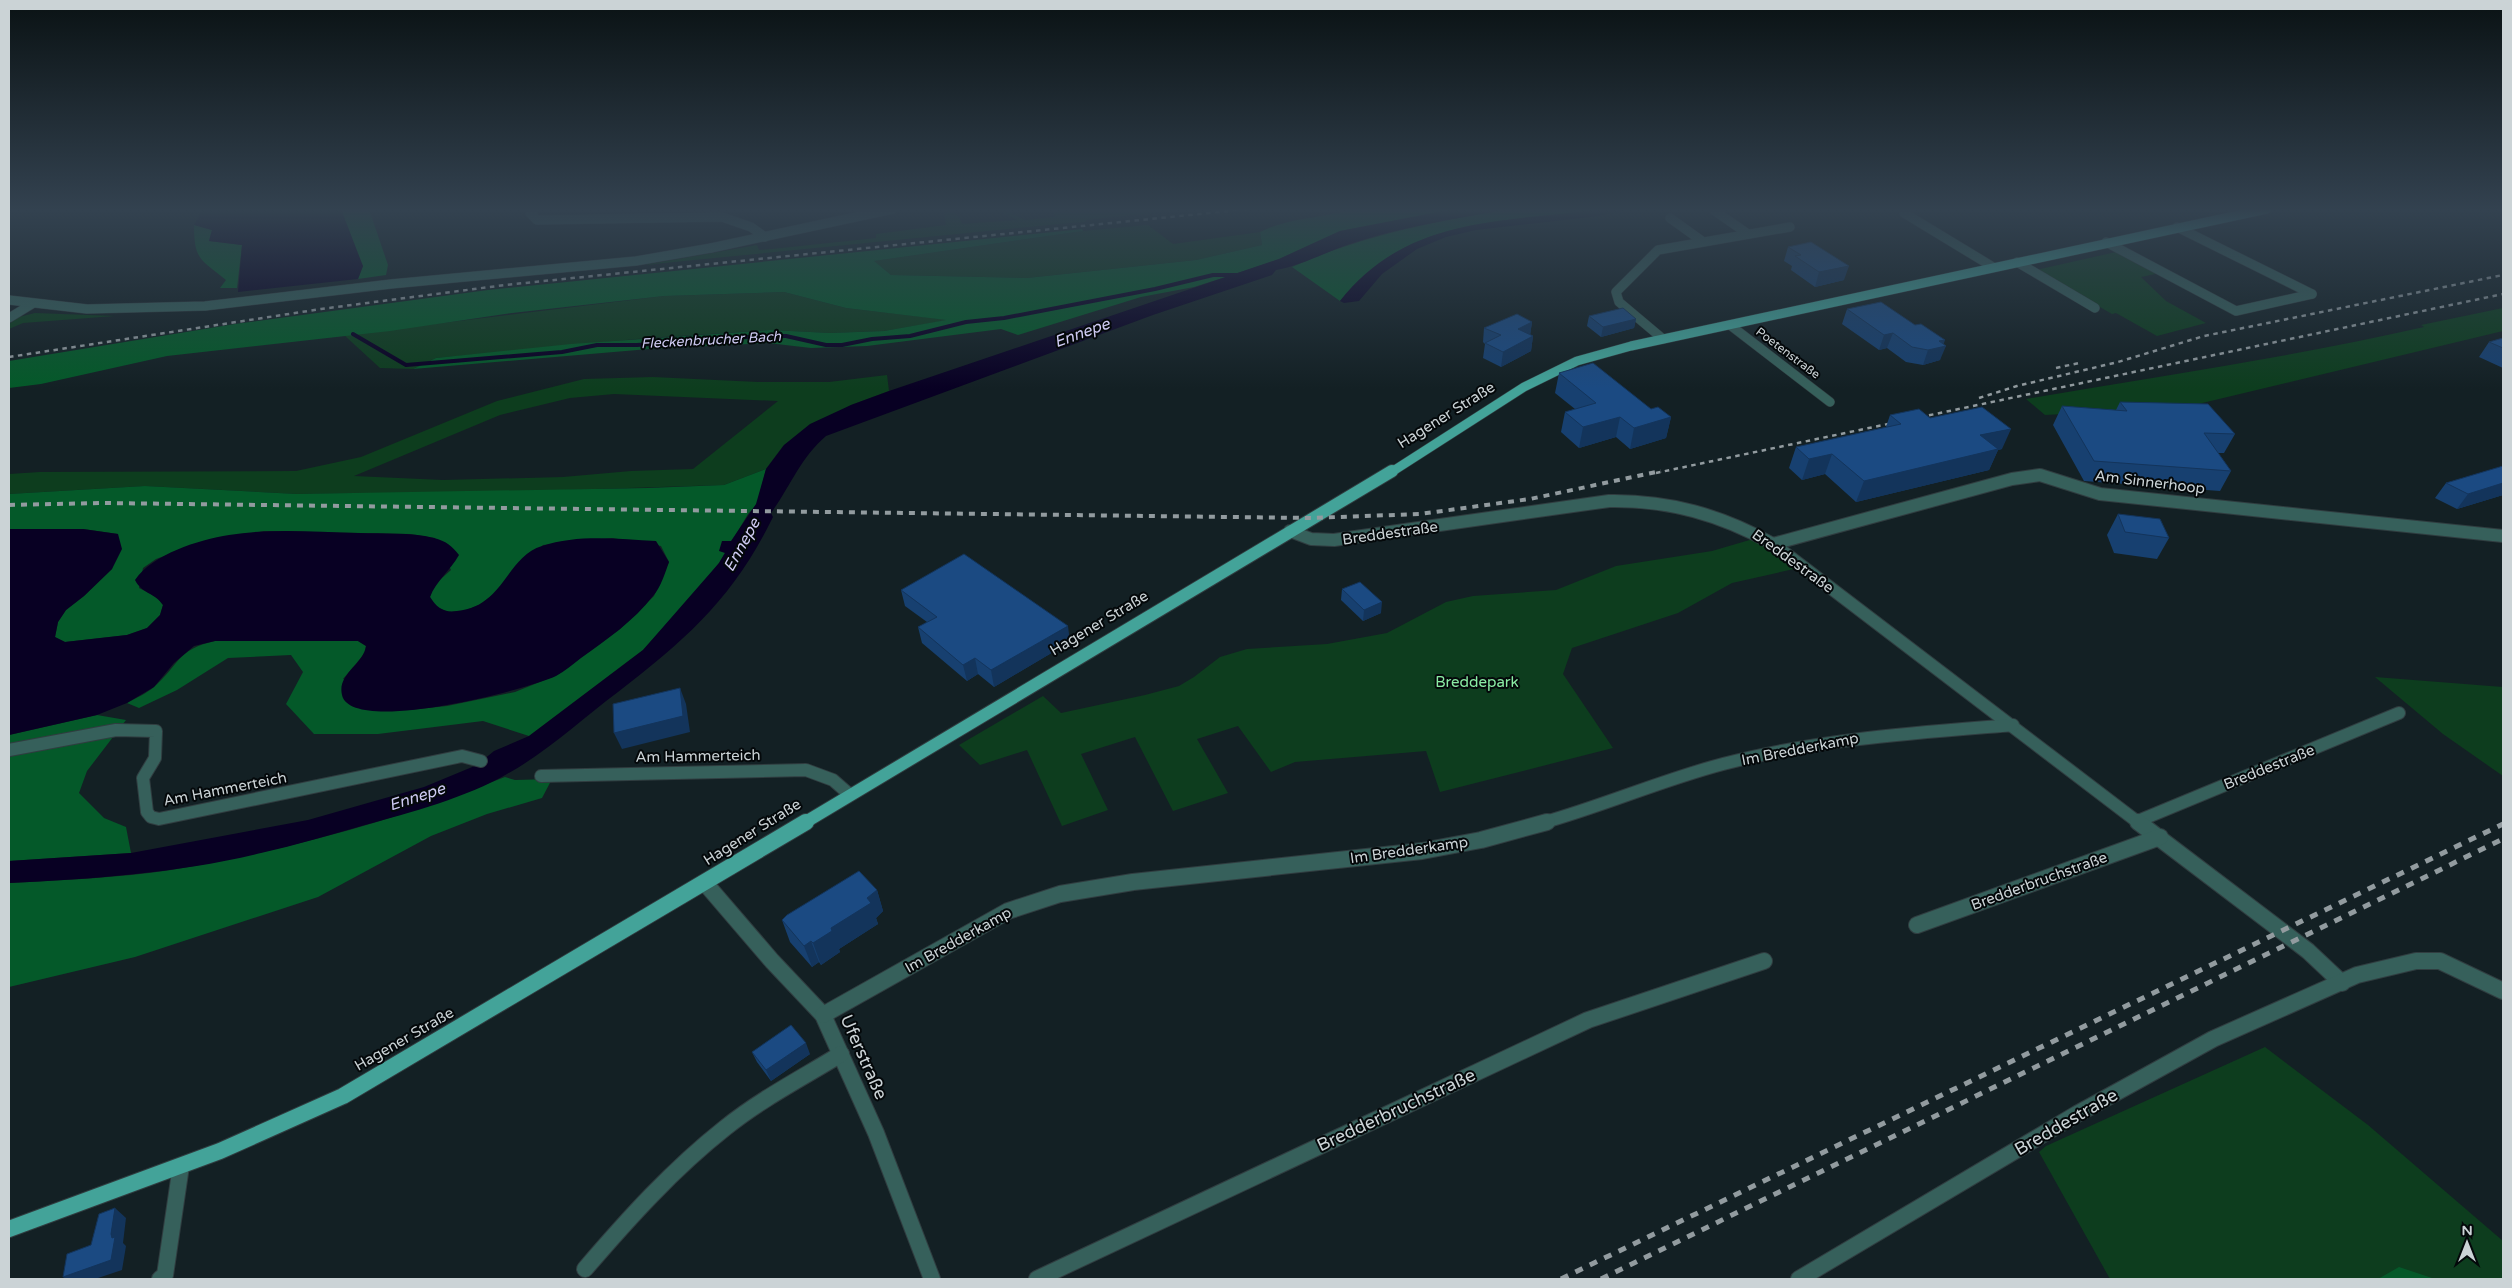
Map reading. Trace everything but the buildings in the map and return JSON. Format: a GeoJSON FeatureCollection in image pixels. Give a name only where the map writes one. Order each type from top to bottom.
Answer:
{"type":"FeatureCollection","features":[{"type":"Feature","properties":{"kind":"main road","name":"Hagener Straße"},"geometry":{"type":"LineString","coordinates":[[9,1229],[181,1166],[297,1120],[343,1096],[705,883],[850,794],[1290,531],[1540,378],[1585,358],[1983,269]]}},
{"type":"Feature","properties":{"kind":"street"},"geometry":{"type":"LineString","coordinates":[[9,300],[32,304],[87,308],[205,306],[357,287],[549,269]]}},
{"type":"Feature","properties":{"kind":"street"},"geometry":{"type":"LineString","coordinates":[[1639,269],[1616,292],[1619,302],[1663,340]]}},
{"type":"Feature","properties":{"kind":"street"},"geometry":{"type":"LineString","coordinates":[[2029,269],[2095,308]]}},
{"type":"Feature","properties":{"kind":"street"},"geometry":{"type":"LineString","coordinates":[[2157,269],[2236,311],[2312,294],[2263,269]]}},
{"type":"Feature","properties":{"kind":"street"},"geometry":{"type":"LineString","coordinates":[[9,318],[32,304]]}},
{"type":"Feature","properties":{"kind":"street","name":"Poetenstraße"},"geometry":{"type":"LineString","coordinates":[[1730,325],[1830,402]]}},
{"type":"Feature","properties":{"kind":"street","name":"Am Sinnerhoop"},"geometry":{"type":"LineString","coordinates":[[1773,544],[2012,479],[2040,475],[2100,494],[2503,536]]}},
{"type":"Feature","properties":{"kind":"street","name":"Breddestraße"},"geometry":{"type":"LineString","coordinates":[[1290,531],[1302,538],[1317,541],[1334,540],[1608,501],[1632,500],[1660,502],[1706,513],[1749,529],[1773,544],[2160,837],[2308,951],[2342,983]]}},
{"type":"Feature","properties":{"kind":"street","name":"Breddestraße"},"geometry":{"type":"LineString","coordinates":[[2138,821],[2399,713]]}},
{"type":"Feature","properties":{"kind":"street","name":"Im Bredderkamp"},"geometry":{"type":"LineString","coordinates":[[823,1015],[1008,911],[1060,894],[1133,882],[1422,851],[1490,838],[1576,813],[1722,764],[1773,753],[1861,737],[2013,726]]}},
{"type":"Feature","properties":{"kind":"street","name":"Am Hammerteich"},"geometry":{"type":"LineString","coordinates":[[9,750],[116,730],[156,731],[155,758],[142,778],[147,812],[151,817],[159,819],[462,756],[473,757],[481,761]]}},
{"type":"Feature","properties":{"kind":"street","name":"Am Hammerteich"},"geometry":{"type":"LineString","coordinates":[[541,776],[806,770],[833,780],[850,794]]}},
{"type":"Feature","properties":{"kind":"street","name":"Bredderbruchstraße"},"geometry":{"type":"LineString","coordinates":[[1917,925],[2160,837]]}},
{"type":"Feature","properties":{"kind":"street","name":"Uferstraße"},"geometry":{"type":"LineString","coordinates":[[705,883],[823,1015],[876,1133],[932,1279]]}},
{"type":"Feature","properties":{"kind":"street","name":"Breddestraße"},"geometry":{"type":"LineString","coordinates":[[1799,1279],[2077,1114],[2212,1039],[2357,976],[2416,960],[2440,960],[2503,991]]}},
{"type":"Feature","properties":{"kind":"street","name":"Bredderbruchstraße"},"geometry":{"type":"LineString","coordinates":[[1036,1279],[1588,1020],[1764,961]]}},
{"type":"Feature","properties":{"kind":"street"},"geometry":{"type":"LineString","coordinates":[[585,1269],[617,1232],[711,1140],[748,1112],[841,1054]]}},
{"type":"Feature","properties":{"kind":"street"},"geometry":{"type":"LineString","coordinates":[[164,1278],[181,1166]]}},
{"type":"Feature","properties":{"kind":"green space"},"geometry":{"type":"Polygon","coordinates":[[[213,269],[239,269],[237,288],[220,288],[226,280],[213,269]]]}},
{"type":"Feature","properties":{"kind":"green space"},"geometry":{"type":"Polygon","coordinates":[[[362,269],[387,269],[386,275],[358,279],[362,269]]]}},
{"type":"Feature","properties":{"kind":"green space"},"geometry":{"type":"Polygon","coordinates":[[[691,269],[884,269],[891,275],[1027,278],[1110,269],[1249,269],[1194,287],[1141,297],[1018,335],[1001,329],[867,346],[811,348],[768,343],[649,349],[413,369],[436,358],[571,344],[770,330],[830,333],[884,331],[946,320],[846,308],[784,292],[664,296],[512,313],[390,331],[167,356],[41,384],[9,388],[9,361],[235,324],[488,290],[691,269]]]}},
{"type":"Feature","properties":{"kind":"green space"},"geometry":{"type":"Polygon","coordinates":[[[883,269],[1110,269],[1027,278],[891,275],[883,269]]]}},
{"type":"Feature","properties":{"kind":"green space"},"geometry":{"type":"Polygon","coordinates":[[[1295,269],[1372,269],[1340,301],[1295,269]]]}},
{"type":"Feature","properties":{"kind":"green space"},"geometry":{"type":"Polygon","coordinates":[[[2152,269],[2160,273],[2141,277],[2166,301],[2206,323],[2157,336],[2116,313],[2112,314],[2036,270],[2152,269]]]}},
{"type":"Feature","properties":{"kind":"green space"},"geometry":{"type":"Polygon","coordinates":[[[784,292],[846,308],[949,320],[884,331],[830,333],[770,330],[647,338],[436,358],[413,369],[380,368],[344,335],[664,296],[784,292]]]}},
{"type":"Feature","properties":{"kind":"green space"},"geometry":{"type":"Polygon","coordinates":[[[2503,308],[2503,331],[2194,405],[2159,409],[2045,415],[2026,399],[2325,348],[2503,308]]]}},
{"type":"Feature","properties":{"kind":"green space"},"geometry":{"type":"Polygon","coordinates":[[[35,313],[115,316],[23,323],[9,329],[9,324],[19,317],[35,313]]]}},
{"type":"Feature","properties":{"kind":"green space"},"geometry":{"type":"Polygon","coordinates":[[[887,375],[889,391],[851,405],[784,445],[766,469],[724,485],[500,492],[297,494],[145,486],[9,494],[9,474],[40,472],[296,471],[361,457],[497,401],[584,379],[653,377],[758,382],[829,382],[887,375]],[[614,394],[570,398],[500,415],[354,476],[443,480],[563,477],[631,471],[693,469],[778,401],[614,394]]]}},
{"type":"Feature","properties":{"kind":"green space"},"geometry":{"type":"Polygon","coordinates":[[[766,469],[757,504],[748,514],[719,563],[701,586],[643,650],[529,736],[483,721],[378,734],[314,734],[286,704],[303,672],[291,655],[228,658],[177,690],[139,708],[127,703],[154,687],[185,653],[215,641],[358,641],[366,646],[365,653],[343,679],[409,710],[447,706],[515,692],[557,675],[620,629],[654,596],[669,562],[661,546],[612,538],[543,545],[498,591],[479,605],[463,611],[449,612],[436,607],[430,597],[434,585],[451,570],[435,538],[410,534],[264,531],[209,540],[156,559],[143,568],[139,588],[157,597],[163,605],[160,615],[147,628],[127,635],[65,642],[55,637],[58,622],[66,610],[84,596],[112,569],[118,534],[83,529],[9,529],[9,494],[145,486],[297,494],[647,488],[724,485],[766,469]]]}},
{"type":"Feature","properties":{"kind":"green space","name":"Breddepark"},"geometry":{"type":"Polygon","coordinates":[[[1753,539],[1794,569],[1732,583],[1678,613],[1572,648],[1563,674],[1613,748],[1440,792],[1426,751],[1295,762],[1271,772],[1238,726],[1197,739],[1228,793],[1173,811],[1135,737],[1081,754],[1108,810],[1062,826],[1027,750],[980,765],[959,745],[1043,696],[1061,713],[1145,695],[1179,686],[1220,657],[1247,649],[1327,644],[1387,633],[1446,602],[1473,596],[1556,590],[1616,566],[1712,551],[1753,539]]]}},
{"type":"Feature","properties":{"kind":"green space"},"geometry":{"type":"Polygon","coordinates":[[[2375,677],[2503,687],[2503,776],[2443,734],[2375,677]]]}},
{"type":"Feature","properties":{"kind":"green space"},"geometry":{"type":"Polygon","coordinates":[[[97,715],[126,720],[87,771],[79,793],[104,818],[126,827],[131,853],[9,861],[9,735],[97,715]]]}},
{"type":"Feature","properties":{"kind":"green space"},"geometry":{"type":"Polygon","coordinates":[[[505,777],[515,780],[552,779],[542,798],[487,814],[431,836],[318,897],[135,957],[9,987],[9,883],[151,873],[256,854],[382,820],[464,793],[505,777]]]}},
{"type":"Feature","properties":{"kind":"green space"},"geometry":{"type":"Polygon","coordinates":[[[2265,1047],[2368,1125],[2503,1241],[2503,1279],[2110,1279],[2039,1152],[2046,1146],[2265,1047]]]}},
{"type":"Feature","properties":{"kind":"green space"},"geometry":{"type":"Polygon","coordinates":[[[2399,1267],[2435,1279],[2378,1279],[2399,1267]]]}},
{"type":"Feature","properties":{"kind":"water"},"geometry":{"type":"Polygon","coordinates":[[[240,269],[362,269],[358,279],[238,292],[240,269]]]}},
{"type":"Feature","properties":{"kind":"water","name":"Ennepe"},"geometry":{"type":"Polygon","coordinates":[[[1249,269],[1280,269],[1276,270],[1272,275],[1153,315],[826,436],[810,453],[771,513],[773,517],[742,570],[725,593],[688,634],[564,735],[536,756],[492,782],[419,810],[274,850],[230,860],[136,874],[9,883],[9,861],[131,853],[308,820],[424,787],[477,765],[494,751],[529,736],[643,650],[719,563],[725,553],[719,551],[722,541],[731,541],[756,504],[766,469],[784,445],[810,424],[851,405],[1249,269]]]}},
{"type":"Feature","properties":{"kind":"water"},"geometry":{"type":"Polygon","coordinates":[[[1372,269],[1389,269],[1382,274],[1359,301],[1344,303],[1340,301],[1372,269]]]}},
{"type":"Feature","properties":{"kind":"water"},"geometry":{"type":"Polygon","coordinates":[[[9,529],[83,529],[118,534],[122,549],[112,569],[84,596],[66,610],[58,622],[55,637],[65,642],[127,635],[147,628],[160,615],[163,605],[141,588],[135,580],[143,571],[164,556],[204,540],[229,535],[294,531],[416,535],[434,538],[451,546],[459,555],[430,597],[438,607],[448,611],[473,608],[485,601],[495,592],[520,560],[530,552],[555,542],[598,538],[656,541],[669,562],[656,592],[637,614],[566,670],[539,682],[479,699],[442,706],[375,711],[353,706],[342,695],[343,681],[364,653],[366,646],[358,641],[215,641],[194,646],[174,663],[154,687],[127,703],[97,715],[9,735],[9,529]]]}},
{"type":"Feature","properties":{"kind":"waterway","name":"Fleckenbrucher Bach"},"geometry":{"type":"LineString","coordinates":[[353,334],[406,365],[562,352],[597,345],[637,345],[762,336],[786,336],[826,345],[842,345],[872,339],[910,336],[966,322],[1004,318],[1155,289],[1213,275],[1242,275]]}},
{"type":"Feature","properties":{"kind":"railway"},"geometry":{"type":"LineString","coordinates":[[9,357],[321,309],[505,285],[660,269]]}},
{"type":"Feature","properties":{"kind":"railway"},"geometry":{"type":"LineString","coordinates":[[1979,398],[2017,386],[2118,362],[2204,336],[2503,275]]}},
{"type":"Feature","properties":{"kind":"railway"},"geometry":{"type":"LineString","coordinates":[[1656,473],[2503,294]]}},
{"type":"Feature","properties":{"kind":"railway"},"geometry":{"type":"LineString","coordinates":[[2056,368],[2079,363]]}},
{"type":"Feature","properties":{"kind":"railway"},"geometry":{"type":"LineString","coordinates":[[9,505],[103,503],[1311,518],[1420,514],[1530,499],[1661,471]]}},
{"type":"Feature","properties":{"kind":"railway"},"geometry":{"type":"LineString","coordinates":[[1561,1279],[2503,824]]}},
{"type":"Feature","properties":{"kind":"railway"},"geometry":{"type":"LineString","coordinates":[[1601,1279],[2503,839]]}}]}
